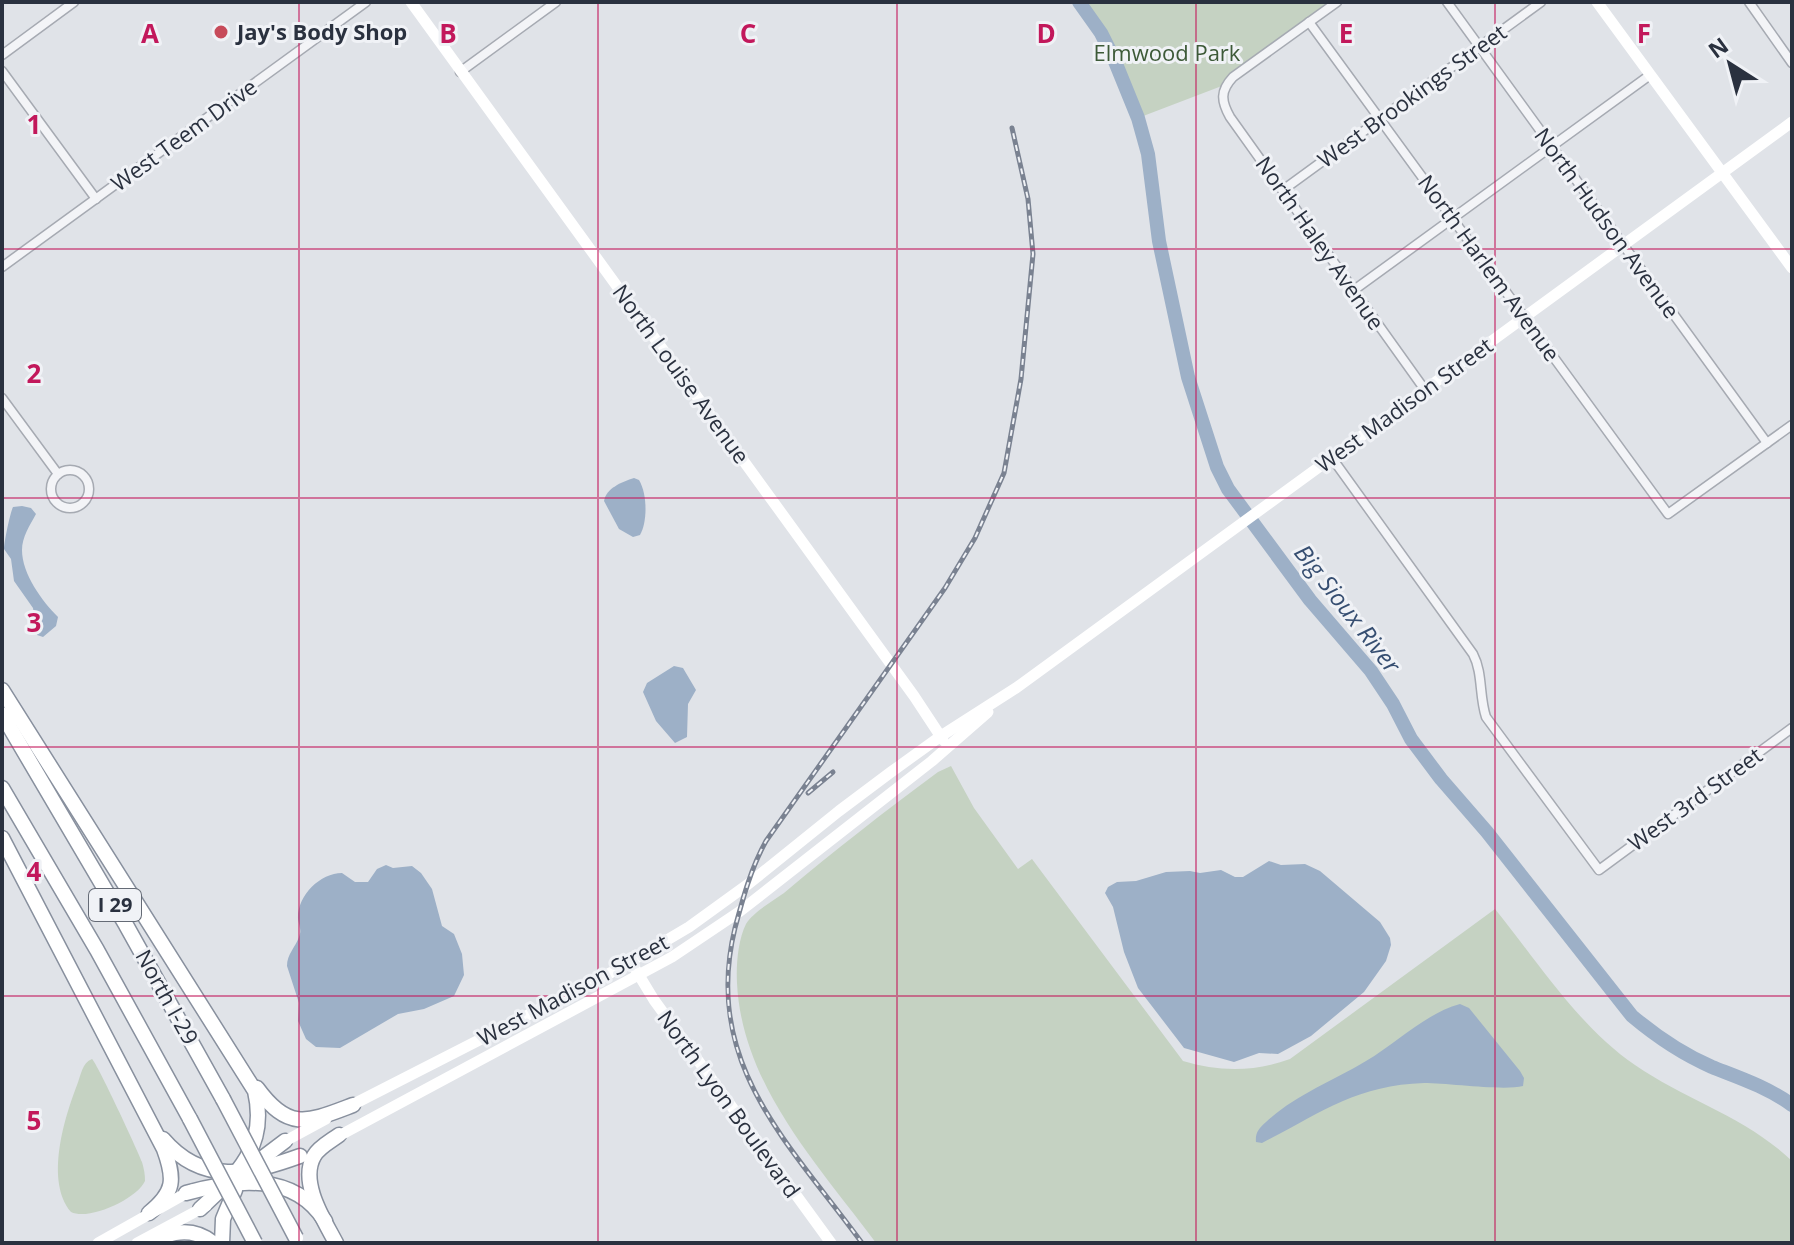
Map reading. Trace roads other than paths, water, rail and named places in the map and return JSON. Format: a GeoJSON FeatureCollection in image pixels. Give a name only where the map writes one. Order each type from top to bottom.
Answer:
{"type":"FeatureCollection","features":[{"type":"Feature","properties":{"kind":"highway"},"geometry":{"type":"LineString","coordinates":[[2,690],[252,1082],[259,1110],[256,1137],[223,1219],[222,1243]]}},
{"type":"Feature","properties":{"kind":"highway","name":"North I-29"},"geometry":{"type":"LineString","coordinates":[[2,714],[126,925],[297,1240]]}},
{"type":"Feature","properties":{"kind":"highway","name":"North I-29"},"geometry":{"type":"LineString","coordinates":[[2,788],[104,961],[255,1243]]}},
{"type":"Feature","properties":{"kind":"highway"},"geometry":{"type":"LineString","coordinates":[[2,838],[169,1162],[171,1179],[168,1195],[149,1213]]}},
{"type":"Feature","properties":{"kind":"highway"},"geometry":{"type":"LineString","coordinates":[[238,1062],[270,1105],[293,1120],[311,1120],[353,1105]]}},
{"type":"Feature","properties":{"kind":"highway"},"geometry":{"type":"LineString","coordinates":[[155,1130],[184,1159],[198,1166],[297,1193],[311,1203],[325,1221]]}},
{"type":"Feature","properties":{"kind":"highway"},"geometry":{"type":"LineString","coordinates":[[336,1243],[311,1187],[310,1166],[320,1149],[339,1135]]}},
{"type":"Feature","properties":{"kind":"highway"},"geometry":{"type":"LineString","coordinates":[[200,1209],[251,1165],[285,1141]]}},
{"type":"Feature","properties":{"kind":"highway"},"geometry":{"type":"LineString","coordinates":[[186,1193],[300,1156]]}},
{"type":"Feature","properties":{"kind":"highway"},"geometry":{"type":"LineString","coordinates":[[146,1243],[186,1231],[201,1235],[213,1243]]}},
{"type":"Feature","properties":{"kind":"main road","name":"North Louise Avenue"},"geometry":{"type":"LineString","coordinates":[[411,2],[948,747]]}},
{"type":"Feature","properties":{"kind":"main road"},"geometry":{"type":"LineString","coordinates":[[1597,2],[1792,268]]}},
{"type":"Feature","properties":{"kind":"main road","name":"West Madison Street"},"geometry":{"type":"LineString","coordinates":[[285,1141],[631,962],[729,899],[839,811],[941,736],[1016,688],[1792,122]]}},
{"type":"Feature","properties":{"kind":"main road","name":"West Madison Street"},"geometry":{"type":"LineString","coordinates":[[300,1156],[639,977],[739,912],[948,747],[1016,688]]}},
{"type":"Feature","properties":{"kind":"main road","name":"North Lyon Boulevard"},"geometry":{"type":"LineString","coordinates":[[631,962],[831,1243]]}},
{"type":"Feature","properties":{"kind":"main road"},"geometry":{"type":"LineString","coordinates":[[98,1243],[186,1193]]}},
{"type":"Feature","properties":{"kind":"main road"},"geometry":{"type":"LineString","coordinates":[[137,1243],[200,1209]]}},
{"type":"Feature","properties":{"kind":"street"},"geometry":{"type":"LineString","coordinates":[[2,55],[74,2]]}},
{"type":"Feature","properties":{"kind":"street","name":"West Teem Drive"},"geometry":{"type":"LineString","coordinates":[[2,267],[366,2]]}},
{"type":"Feature","properties":{"kind":"street"},"geometry":{"type":"LineString","coordinates":[[460,72],[556,2]]}},
{"type":"Feature","properties":{"kind":"street"},"geometry":{"type":"LineString","coordinates":[[1309,22],[1337,2]]}},
{"type":"Feature","properties":{"kind":"street","name":"North Hudson Avenue"},"geometry":{"type":"LineString","coordinates":[[1447,2],[1767,443]]}},
{"type":"Feature","properties":{"kind":"street","name":"West Brookings Street"},"geometry":{"type":"LineString","coordinates":[[1283,190],[1541,2]]}},
{"type":"Feature","properties":{"kind":"street"},"geometry":{"type":"LineString","coordinates":[[1749,2],[1792,63]]}},
{"type":"Feature","properties":{"kind":"street","name":"North Haley Avenue"},"geometry":{"type":"LineString","coordinates":[[1309,22],[1233,77],[1223,92],[1222,100],[1230,117],[1425,390]]}},
{"type":"Feature","properties":{"kind":"street","name":"North Harlem Avenue"},"geometry":{"type":"LineString","coordinates":[[1309,22],[1668,514],[1767,443]]}},
{"type":"Feature","properties":{"kind":"street"},"geometry":{"type":"LineString","coordinates":[[2,71],[96,199]]}},
{"type":"Feature","properties":{"kind":"street"},"geometry":{"type":"LineString","coordinates":[[1354,290],[1650,75]]}},
{"type":"Feature","properties":{"kind":"street"},"geometry":{"type":"LineString","coordinates":[[2,398],[58,474]]}},
{"type":"Feature","properties":{"kind":"street"},"geometry":{"type":"LineString","coordinates":[[1767,443],[1792,425]]}},
{"type":"Feature","properties":{"kind":"street","name":"West 3rd Street"},"geometry":{"type":"LineString","coordinates":[[1332,458],[1473,654],[1480,673],[1480,691],[1486,717],[1599,870],[1792,728]]}},
{"type":"Feature","properties":{"kind":"street"},"geometry":{"type":"LineString","coordinates":[[76,471],[86,479],[88,497],[79,506],[61,506],[53,497],[52,485],[58,474],[76,471]]}},
{"type":"Feature","properties":{"kind":"water"},"geometry":{"type":"Polygon","coordinates":[[[634,478],[642,486],[646,507],[643,529],[640,535],[633,537],[619,529],[604,501],[611,489],[634,478]]]}},
{"type":"Feature","properties":{"kind":"water"},"geometry":{"type":"Polygon","coordinates":[[[13,507],[31,508],[36,514],[22,545],[25,568],[40,595],[58,617],[56,626],[43,637],[37,635],[33,608],[14,581],[11,559],[4,549],[13,507]]]}},
{"type":"Feature","properties":{"kind":"water"},"geometry":{"type":"Polygon","coordinates":[[[674,666],[683,668],[696,690],[688,704],[687,737],[675,743],[656,721],[643,692],[647,683],[674,666]]]}},
{"type":"Feature","properties":{"kind":"water"},"geometry":{"type":"Polygon","coordinates":[[[1269,861],[1281,865],[1305,864],[1320,871],[1380,922],[1390,938],[1386,961],[1364,992],[1311,1036],[1278,1054],[1259,1053],[1234,1062],[1184,1048],[1138,988],[1124,952],[1113,907],[1105,893],[1117,882],[1136,881],[1166,872],[1221,870],[1235,877],[1243,877],[1269,861]]]}},
{"type":"Feature","properties":{"kind":"water"},"geometry":{"type":"Polygon","coordinates":[[[386,865],[393,868],[412,866],[421,873],[432,889],[442,926],[454,934],[462,954],[464,975],[454,996],[424,1009],[398,1014],[340,1048],[316,1047],[306,1039],[298,1021],[299,1003],[287,966],[300,935],[298,919],[301,902],[311,887],[326,877],[342,873],[355,882],[368,882],[377,869],[386,865]]]}},
{"type":"Feature","properties":{"kind":"water"},"geometry":{"type":"Polygon","coordinates":[[[1460,1004],[1469,1008],[1520,1071],[1524,1078],[1523,1086],[1424,1083],[1378,1089],[1339,1103],[1262,1143],[1256,1142],[1261,1126],[1277,1112],[1378,1054],[1423,1021],[1460,1004]]]}},
{"type":"Feature","properties":{"kind":"waterway","name":"Big Sioux River"},"geometry":{"type":"LineString","coordinates":[[1079,2],[1101,33],[1138,118],[1148,154],[1159,241],[1188,377],[1217,467],[1228,489],[1310,600],[1371,671],[1411,739],[1441,779],[1487,832],[1632,1016],[1690,1056],[1763,1088],[1792,1105]]}},
{"type":"Feature","properties":{"kind":"railway"},"geometry":{"type":"LineString","coordinates":[[862,1243],[806,1170],[758,1098],[741,1060],[731,1020],[728,976],[741,906],[766,841],[945,588],[975,538],[1004,473],[1021,379],[1033,254],[1028,199],[1012,128]]}},
{"type":"Feature","properties":{"kind":"railway"},"geometry":{"type":"LineString","coordinates":[[808,793],[833,772]]}},
{"type":"Feature","properties":{"kind":"place","name":"Jay's Body Shop"},"geometry":{"type":"Point","coordinates":[221,32]}},
{"type":"Feature","properties":{"kind":"park label","name":"Elmwood Park"},"geometry":{"type":"Point","coordinates":[1167,53]}}]}
